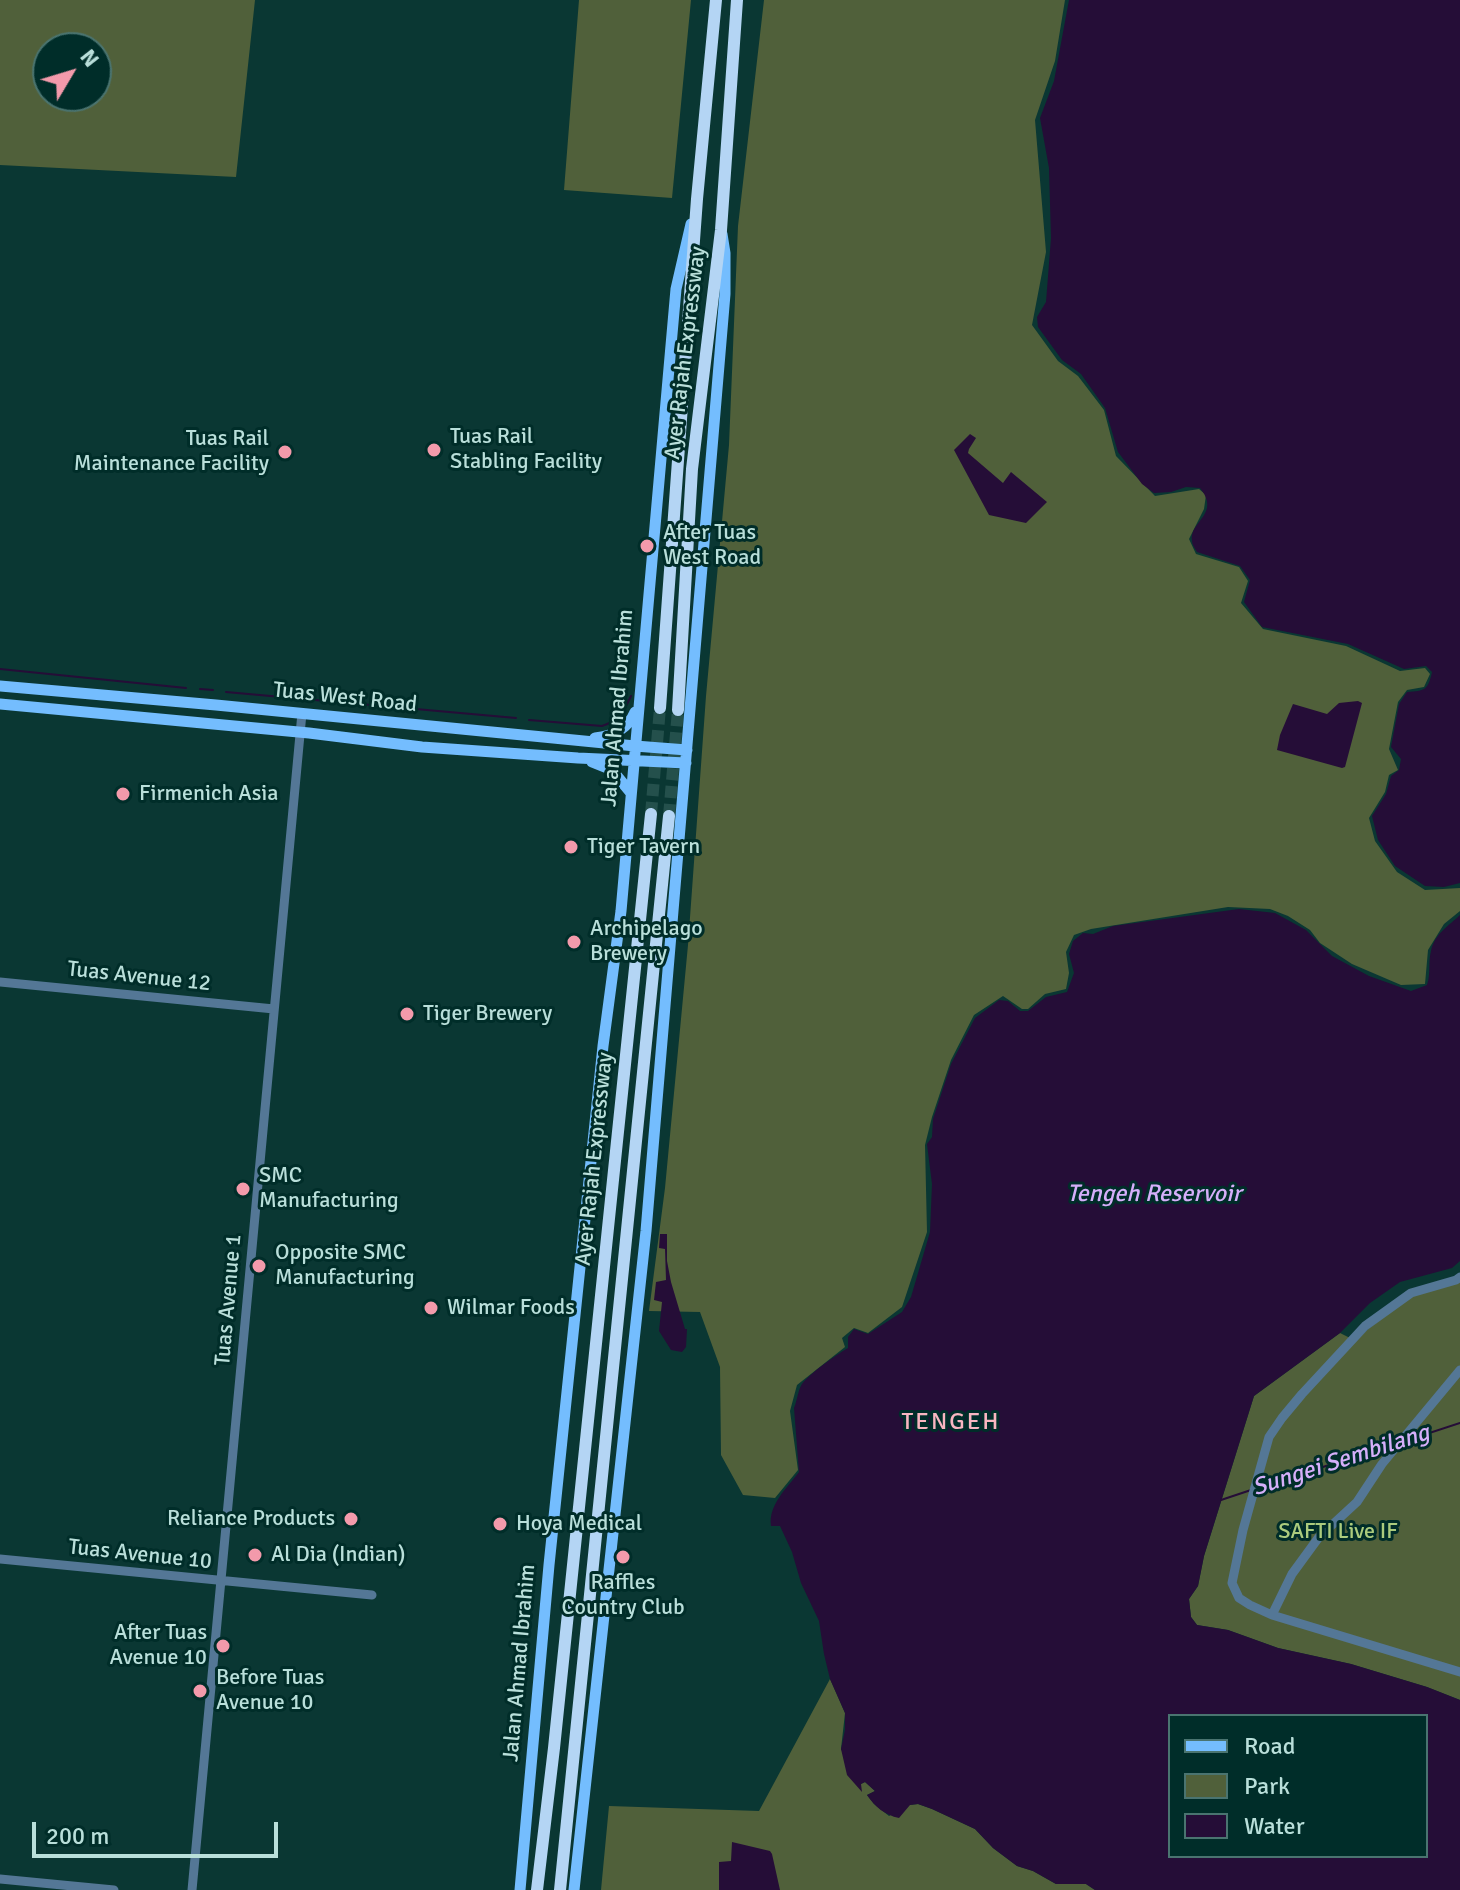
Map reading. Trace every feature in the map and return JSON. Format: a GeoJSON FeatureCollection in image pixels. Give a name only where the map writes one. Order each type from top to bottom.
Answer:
{"type":"FeatureCollection","features":[{"type":"Feature","properties":{"kind":"highway","name":"Ayer Rajah Expressway"},"geometry":{"type":"LineString","coordinates":[[660,708],[697,199],[716,0]]}},
{"type":"Feature","properties":{"kind":"highway","name":"Ayer Rajah Expressway"},"geometry":{"type":"LineString","coordinates":[[678,710],[692,469],[721,230],[739,0]]}},
{"type":"Feature","properties":{"kind":"highway","name":"Ayer Rajah Expressway"},"geometry":{"type":"LineString","coordinates":[[537,1890],[651,814]]}},
{"type":"Feature","properties":{"kind":"highway","name":"Ayer Rajah Expressway"},"geometry":{"type":"LineString","coordinates":[[560,1890],[669,816]]}},
{"type":"Feature","properties":{"kind":"main road","name":"Jalan Ahmad Ibrahim"},"geometry":{"type":"LineString","coordinates":[[520,1890],[544,1614],[603,1046],[621,911],[676,289],[697,199]]}},
{"type":"Feature","properties":{"kind":"main road"},"geometry":{"type":"LineString","coordinates":[[574,1890],[646,1231],[725,294],[725,243],[721,230]]}},
{"type":"Feature","properties":{"kind":"main road","name":"Tuas West Road"},"geometry":{"type":"LineString","coordinates":[[0,686],[635,746],[686,756]]}},
{"type":"Feature","properties":{"kind":"main road"},"geometry":{"type":"LineString","coordinates":[[578,741],[603,737],[622,729],[632,718],[639,700]]}},
{"type":"Feature","properties":{"kind":"main road","name":"Tuas West Road"},"geometry":{"type":"LineString","coordinates":[[0,704],[301,732],[422,747],[578,758],[686,756]]}},
{"type":"Feature","properties":{"kind":"main road"},"geometry":{"type":"LineString","coordinates":[[578,758],[606,766],[631,793]]}},
{"type":"Feature","properties":{"kind":"street","name":"Tuas Avenue 1"},"geometry":{"type":"LineString","coordinates":[[192,1890],[302,713]]}},
{"type":"Feature","properties":{"kind":"street","name":"Tuas Avenue 12"},"geometry":{"type":"LineString","coordinates":[[0,982],[274,1009]]}},
{"type":"Feature","properties":{"kind":"street"},"geometry":{"type":"LineString","coordinates":[[1460,1277],[1411,1293],[1365,1326],[1302,1394],[1269,1437],[1232,1583],[1239,1598],[1272,1615],[1460,1672]]}},
{"type":"Feature","properties":{"kind":"street"},"geometry":{"type":"LineString","coordinates":[[1272,1615],[1292,1574],[1319,1537],[1357,1502],[1382,1464],[1460,1370]]}},
{"type":"Feature","properties":{"kind":"street","name":"Tuas Avenue 10"},"geometry":{"type":"LineString","coordinates":[[0,1559],[372,1595]]}},
{"type":"Feature","properties":{"kind":"street"},"geometry":{"type":"LineString","coordinates":[[0,1879],[114,1890]]}},
{"type":"Feature","properties":{"kind":"green space"},"geometry":{"type":"Polygon","coordinates":[[[0,0],[255,0],[236,177],[0,165],[0,0]]]}},
{"type":"Feature","properties":{"kind":"green space"},"geometry":{"type":"Polygon","coordinates":[[[579,0],[691,0],[672,198],[564,190],[579,0]]]}},
{"type":"Feature","properties":{"kind":"green space"},"geometry":{"type":"Polygon","coordinates":[[[764,0],[1065,0],[1055,61],[1035,120],[1046,252],[1032,325],[1058,361],[1078,376],[1104,410],[1116,456],[1155,496],[1199,489],[1206,495],[1204,509],[1189,539],[1196,554],[1239,567],[1248,581],[1241,603],[1263,629],[1346,646],[1400,671],[1425,668],[1430,674],[1424,687],[1407,690],[1398,702],[1389,749],[1398,770],[1389,775],[1385,792],[1369,818],[1375,841],[1397,872],[1425,890],[1460,888],[1460,911],[1444,924],[1428,950],[1425,984],[1401,985],[1352,964],[1288,916],[1270,909],[1228,907],[1091,929],[1074,935],[1066,952],[1069,973],[1066,989],[1045,994],[1028,1009],[1022,1009],[1003,996],[974,1015],[951,1060],[925,1145],[927,1232],[902,1307],[868,1333],[854,1328],[842,1338],[845,1347],[797,1385],[790,1411],[798,1470],[775,1498],[743,1495],[721,1455],[720,1367],[700,1312],[649,1311],[665,1188],[688,945],[706,696],[729,445],[738,226],[764,0]]]}},
{"type":"Feature","properties":{"kind":"green space","name":"SAFTI Live IF"},"geometry":{"type":"Polygon","coordinates":[[[1460,1281],[1460,1700],[1351,1664],[1278,1648],[1228,1630],[1197,1625],[1191,1617],[1189,1599],[1198,1586],[1204,1556],[1254,1396],[1340,1333],[1356,1341],[1412,1296],[1460,1281]]]}},
{"type":"Feature","properties":{"kind":"green space"},"geometry":{"type":"Polygon","coordinates":[[[830,1679],[845,1713],[841,1749],[861,1784],[865,1782],[875,1791],[867,1795],[889,1816],[909,1805],[918,1804],[932,1809],[975,1829],[1017,1866],[1056,1884],[1086,1884],[1095,1890],[601,1890],[609,1806],[759,1811],[830,1679]]]}},
{"type":"Feature","properties":{"kind":"water"},"geometry":{"type":"Polygon","coordinates":[[[1069,0],[1460,0],[1460,883],[1444,887],[1425,886],[1395,866],[1378,840],[1372,816],[1386,794],[1391,776],[1399,770],[1401,759],[1391,747],[1399,704],[1407,692],[1425,688],[1432,672],[1426,666],[1404,669],[1348,644],[1262,627],[1244,602],[1250,580],[1240,566],[1197,552],[1193,545],[1193,533],[1207,504],[1200,488],[1186,487],[1154,493],[1142,484],[1118,452],[1105,408],[1081,374],[1062,360],[1038,327],[1037,317],[1046,302],[1051,238],[1049,168],[1040,118],[1054,81],[1069,0]]]}},
{"type":"Feature","properties":{"kind":"water"},"geometry":{"type":"Polygon","coordinates":[[[970,434],[976,438],[968,453],[1003,483],[1011,472],[1047,502],[1026,523],[989,515],[954,450],[970,434]]]}},
{"type":"Feature","properties":{"kind":"water"},"geometry":{"type":"Polygon","coordinates":[[[1339,703],[1362,703],[1345,767],[1277,750],[1293,704],[1327,714],[1339,703]]]}},
{"type":"Feature","properties":{"kind":"water","name":"Tengeh Reservoir"},"geometry":{"type":"Polygon","coordinates":[[[1239,909],[1275,913],[1306,930],[1332,956],[1369,976],[1411,991],[1427,985],[1433,945],[1443,930],[1460,915],[1460,1261],[1452,1268],[1400,1282],[1370,1303],[1340,1333],[1254,1396],[1204,1556],[1198,1586],[1189,1599],[1191,1617],[1197,1625],[1228,1630],[1278,1648],[1351,1664],[1460,1700],[1460,1890],[1095,1890],[1086,1884],[1056,1884],[1017,1866],[975,1829],[932,1809],[918,1804],[910,1805],[899,1818],[885,1813],[867,1795],[875,1791],[865,1782],[861,1784],[862,1792],[847,1775],[841,1749],[845,1713],[830,1679],[819,1621],[780,1526],[771,1526],[775,1504],[799,1472],[794,1408],[802,1384],[848,1348],[848,1337],[854,1329],[868,1334],[902,1312],[911,1297],[930,1232],[932,1184],[927,1144],[932,1137],[933,1119],[951,1064],[975,1018],[999,1000],[1008,1001],[1020,1011],[1028,1011],[1046,997],[1067,992],[1074,973],[1069,954],[1073,941],[1083,933],[1093,934],[1113,926],[1239,909]]]}},
{"type":"Feature","properties":{"kind":"water"},"geometry":{"type":"Polygon","coordinates":[[[660,1234],[667,1234],[671,1282],[687,1329],[686,1347],[682,1352],[671,1350],[659,1331],[662,1302],[654,1300],[656,1282],[666,1280],[665,1249],[659,1248],[660,1234]]]}},
{"type":"Feature","properties":{"kind":"water"},"geometry":{"type":"Polygon","coordinates":[[[732,1842],[770,1851],[780,1890],[719,1890],[719,1862],[731,1861],[732,1842]]]}},
{"type":"Feature","properties":{"kind":"waterway"},"geometry":{"type":"LineString","coordinates":[[0,669],[186,688]]}},
{"type":"Feature","properties":{"kind":"waterway"},"geometry":{"type":"LineString","coordinates":[[200,689],[213,690]]}},
{"type":"Feature","properties":{"kind":"waterway"},"geometry":{"type":"LineString","coordinates":[[226,692],[516,718]]}},
{"type":"Feature","properties":{"kind":"waterway"},"geometry":{"type":"LineString","coordinates":[[529,720],[602,726],[620,715],[631,696]]}},
{"type":"Feature","properties":{"kind":"waterway","name":"Sungei Sembilang"},"geometry":{"type":"LineString","coordinates":[[1405,1441],[1460,1423]]}},
{"type":"Feature","properties":{"kind":"waterway","name":"Sungei Sembilang"},"geometry":{"type":"LineString","coordinates":[[1260,1487],[1392,1445]]}},
{"type":"Feature","properties":{"kind":"waterway","name":"Sungei Sembilang"},"geometry":{"type":"LineString","coordinates":[[1221,1500],[1251,1490]]}},
{"type":"Feature","properties":{"kind":"tunnel"},"geometry":{"type":"LineString","coordinates":[[651,814],[660,708]]}},
{"type":"Feature","properties":{"kind":"tunnel"},"geometry":{"type":"LineString","coordinates":[[669,816],[678,710]]}},
{"type":"Feature","properties":{"kind":"place","name":"Tuas Rail Stabling Facility"},"geometry":{"type":"Point","coordinates":[434,450]}},
{"type":"Feature","properties":{"kind":"place","name":"Tuas Rail Maintenance Facility"},"geometry":{"type":"Point","coordinates":[285,452]}},
{"type":"Feature","properties":{"kind":"place","name":"After Tuas West Road"},"geometry":{"type":"Point","coordinates":[647,546]}},
{"type":"Feature","properties":{"kind":"place","name":"Firmenich Asia"},"geometry":{"type":"Point","coordinates":[123,794]}},
{"type":"Feature","properties":{"kind":"place","name":"Tiger Tavern"},"geometry":{"type":"Point","coordinates":[571,847]}},
{"type":"Feature","properties":{"kind":"place","name":"Archipelago Brewery"},"geometry":{"type":"Point","coordinates":[574,942]}},
{"type":"Feature","properties":{"kind":"place","name":"Tiger Brewery"},"geometry":{"type":"Point","coordinates":[407,1014]}},
{"type":"Feature","properties":{"kind":"place","name":"SMC Manufacturing"},"geometry":{"type":"Point","coordinates":[243,1189]}},
{"type":"Feature","properties":{"kind":"place","name":"Opposite SMC Manufacturing"},"geometry":{"type":"Point","coordinates":[259,1266]}},
{"type":"Feature","properties":{"kind":"place","name":"Wilmar Foods"},"geometry":{"type":"Point","coordinates":[431,1308]}},
{"type":"Feature","properties":{"kind":"place","name":"Reliance Products"},"geometry":{"type":"Point","coordinates":[351,1519]}},
{"type":"Feature","properties":{"kind":"place","name":"Hoya Medical"},"geometry":{"type":"Point","coordinates":[500,1524]}},
{"type":"Feature","properties":{"kind":"place","name":"Al Dia (Indian)"},"geometry":{"type":"Point","coordinates":[255,1555]}},
{"type":"Feature","properties":{"kind":"place","name":"Raffles Country Club"},"geometry":{"type":"Point","coordinates":[623,1557]}},
{"type":"Feature","properties":{"kind":"place","name":"After Tuas Avenue 10"},"geometry":{"type":"Point","coordinates":[223,1646]}},
{"type":"Feature","properties":{"kind":"place","name":"Before Tuas Avenue 10"},"geometry":{"type":"Point","coordinates":[200,1691]}},
{"type":"Feature","properties":{"kind":"district","name":"TENGEH"},"geometry":{"type":"Point","coordinates":[951,1423]}}]}
